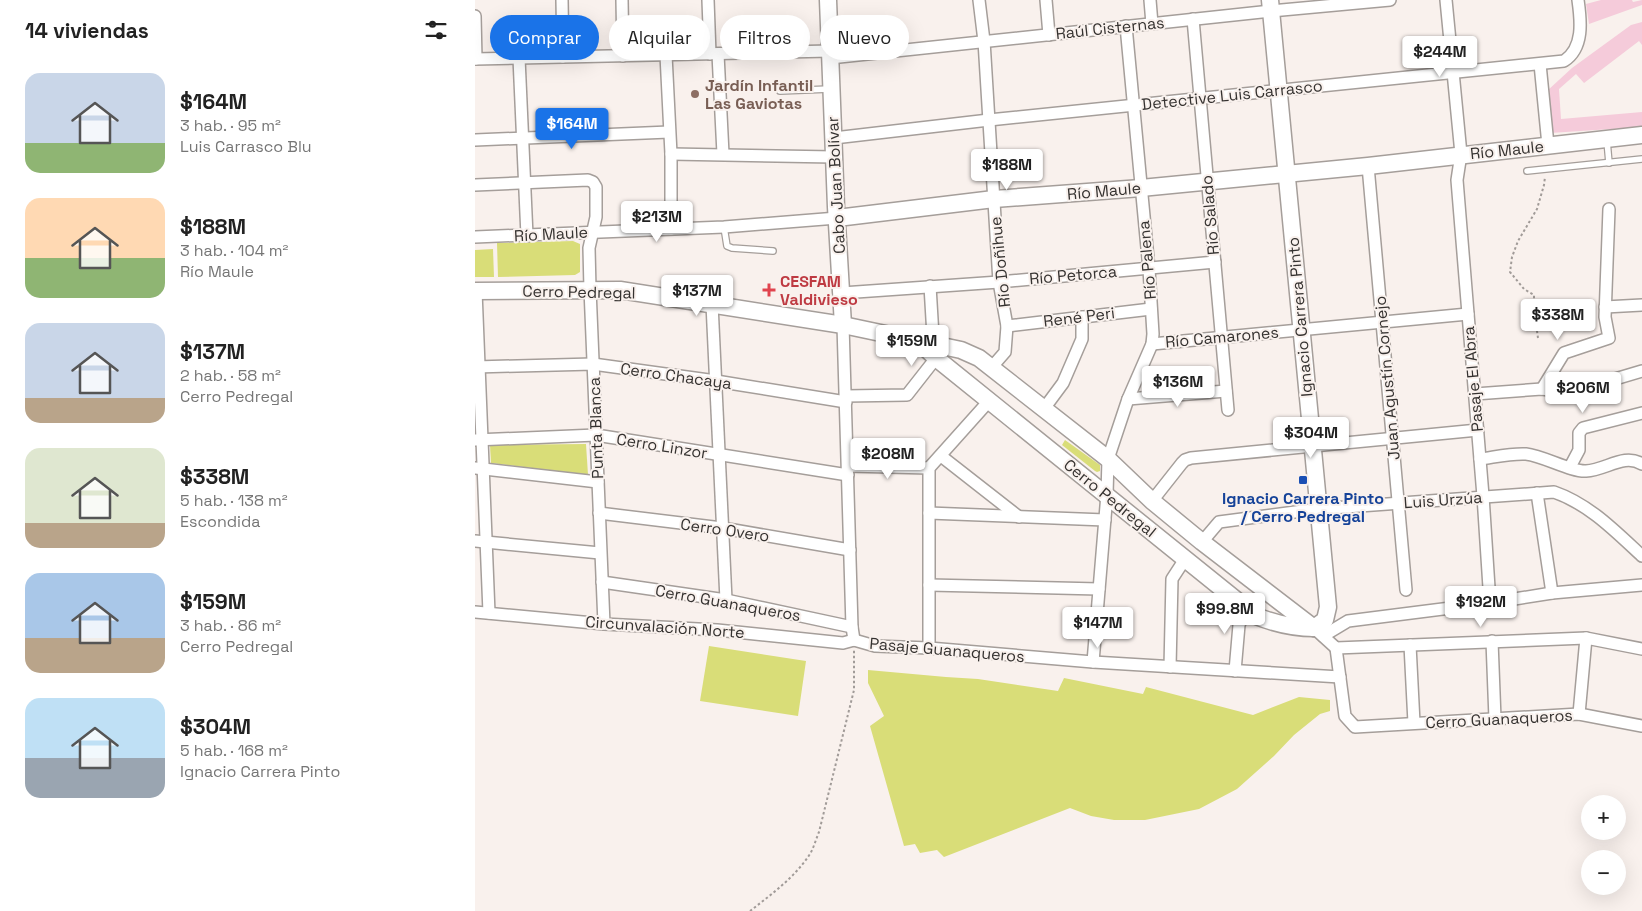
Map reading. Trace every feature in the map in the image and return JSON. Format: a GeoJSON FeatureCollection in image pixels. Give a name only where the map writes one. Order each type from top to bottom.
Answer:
{"type":"FeatureCollection","features":[{"type":"Feature","properties":{"kind":"street"},"geometry":{"type":"LineString","coordinates":[[561,0],[562,15]]}},
{"type":"Feature","properties":{"kind":"street"},"geometry":{"type":"LineString","coordinates":[[622,0],[622,15]]}},
{"type":"Feature","properties":{"kind":"street"},"geometry":{"type":"LineString","coordinates":[[708,0],[723,154]]}},
{"type":"Feature","properties":{"kind":"street","name":"Cabo Juan Bolívar"},"geometry":{"type":"LineString","coordinates":[[828,0],[829,15]]}},
{"type":"Feature","properties":{"kind":"street","name":"Río Doñihue"},"geometry":{"type":"LineString","coordinates":[[979,0],[999,282],[1007,326],[1005,352],[991,368]]}},
{"type":"Feature","properties":{"kind":"street"},"geometry":{"type":"LineString","coordinates":[[1046,0],[1049,34]]}},
{"type":"Feature","properties":{"kind":"street"},"geometry":{"type":"LineString","coordinates":[[1150,0],[1152,24]]}},
{"type":"Feature","properties":{"kind":"street","name":"Raúl Cisternas"},"geometry":{"type":"LineString","coordinates":[[909,47],[1152,24],[1270,6],[1390,0]]}},
{"type":"Feature","properties":{"kind":"street","name":"Pasaje El Abra"},"geometry":{"type":"LineString","coordinates":[[1446,0],[1461,154],[1457,180],[1490,603]]}},
{"type":"Feature","properties":{"kind":"street","name":"Detective Luis Carrasco"},"geometry":{"type":"LineString","coordinates":[[834,138],[989,120],[1564,62],[1573,56],[1578,44],[1581,22],[1578,0]]}},
{"type":"Feature","properties":{"kind":"street","name":"Ignacio Carrera Pinto"},"geometry":{"type":"LineString","coordinates":[[1270,6],[1327,607],[1325,620],[1318,632]]}},
{"type":"Feature","properties":{"kind":"street"},"geometry":{"type":"LineString","coordinates":[[475,16],[476,59]]}},
{"type":"Feature","properties":{"kind":"street","name":"Río Salado"},"geometry":{"type":"LineString","coordinates":[[1193,19],[1228,410]]}},
{"type":"Feature","properties":{"kind":"street","name":"Río Palena"},"geometry":{"type":"LineString","coordinates":[[1126,26],[1149,269],[1152,344]]}},
{"type":"Feature","properties":{"kind":"street","name":"Raúl Cisternas"},"geometry":{"type":"LineString","coordinates":[[710,54],[820,54]]}},
{"type":"Feature","properties":{"kind":"street","name":"Raúl Cisternas"},"geometry":{"type":"LineString","coordinates":[[476,59],[490,59]]}},
{"type":"Feature","properties":{"kind":"street"},"geometry":{"type":"LineString","coordinates":[[519,60],[527,236]]}},
{"type":"Feature","properties":{"kind":"street"},"geometry":{"type":"LineString","coordinates":[[666,60],[671,154],[671,229]]}},
{"type":"Feature","properties":{"kind":"street","name":"Cabo Juan Bolívar"},"geometry":{"type":"LineString","coordinates":[[830,60],[837,218],[843,293],[852,627],[854,640]]}},
{"type":"Feature","properties":{"kind":"street"},"geometry":{"type":"LineString","coordinates":[[1540,64],[1548,145]]}},
{"type":"Feature","properties":{"kind":"street"},"geometry":{"type":"LineString","coordinates":[[475,140],[669,132]]}},
{"type":"Feature","properties":{"kind":"street","name":"Río Maule"},"geometry":{"type":"LineString","coordinates":[[475,237],[723,227],[837,218],[994,200],[1368,166],[1642,134]]}},
{"type":"Feature","properties":{"kind":"street"},"geometry":{"type":"LineString","coordinates":[[671,154],[834,156]]}},
{"type":"Feature","properties":{"kind":"street","name":"Juan Agustín Cornejo"},"geometry":{"type":"LineString","coordinates":[[1368,166],[1406,590]]}},
{"type":"Feature","properties":{"kind":"street","name":"Punta Blanca"},"geometry":{"type":"LineString","coordinates":[[525,183],[588,180],[593,182],[596,187],[596,216],[589,248],[604,624]]}},
{"type":"Feature","properties":{"kind":"street"},"geometry":{"type":"LineString","coordinates":[[475,185],[525,183]]}},
{"type":"Feature","properties":{"kind":"street"},"geometry":{"type":"LineString","coordinates":[[1542,389],[1564,353],[1609,338],[1605,306],[1609,209]]}},
{"type":"Feature","properties":{"kind":"street","name":"Río Petorca"},"geometry":{"type":"LineString","coordinates":[[843,293],[999,282],[1215,262]]}},
{"type":"Feature","properties":{"kind":"street"},"geometry":{"type":"LineString","coordinates":[[919,342],[933,336],[930,286]]}},
{"type":"Feature","properties":{"kind":"street","name":"Cerro Pedregal"},"geometry":{"type":"LineString","coordinates":[[476,292],[620,290],[843,325],[961,350],[979,358],[1108,459],[1151,501],[1336,648]]}},
{"type":"Feature","properties":{"kind":"street"},"geometry":{"type":"LineString","coordinates":[[476,292],[481,542],[489,613]]}},
{"type":"Feature","properties":{"kind":"street"},"geometry":{"type":"LineString","coordinates":[[712,304],[726,600]]}},
{"type":"Feature","properties":{"kind":"street"},"geometry":{"type":"LineString","coordinates":[[1605,306],[1642,305]]}},
{"type":"Feature","properties":{"kind":"street","name":"René Peri"},"geometry":{"type":"LineString","coordinates":[[1007,326],[1151,309]]}},
{"type":"Feature","properties":{"kind":"street","name":"Río Camarones"},"geometry":{"type":"LineString","coordinates":[[1093,662],[1107,494],[1108,459],[1128,399],[1152,344],[1468,314]]}},
{"type":"Feature","properties":{"kind":"street"},"geometry":{"type":"LineString","coordinates":[[1043,410],[1063,383],[1082,338],[1082,317]]}},
{"type":"Feature","properties":{"kind":"street","name":"Cerro Pedregal"},"geometry":{"type":"LineString","coordinates":[[919,342],[935,358],[1257,616],[1277,624],[1318,632]]}},
{"type":"Feature","properties":{"kind":"street","name":"Cerro Chacaya"},"geometry":{"type":"LineString","coordinates":[[477,367],[593,364],[846,399],[907,395],[935,358]]}},
{"type":"Feature","properties":{"kind":"street"},"geometry":{"type":"LineString","coordinates":[[1475,394],[1542,389],[1568,393],[1642,371]]}},
{"type":"Feature","properties":{"kind":"street"},"geometry":{"type":"LineString","coordinates":[[1128,399],[1226,391]]}},
{"type":"Feature","properties":{"kind":"street"},"geometry":{"type":"LineString","coordinates":[[929,648],[929,468],[989,401]]}},
{"type":"Feature","properties":{"kind":"street"},"geometry":{"type":"LineString","coordinates":[[1570,467],[1579,450],[1579,433],[1583,428],[1642,413]]}},
{"type":"Feature","properties":{"kind":"street"},"geometry":{"type":"LineString","coordinates":[[1151,501],[1185,460],[1477,430]]}},
{"type":"Feature","properties":{"kind":"street","name":"Cerro Linzor"},"geometry":{"type":"LineString","coordinates":[[479,440],[596,435],[719,455],[848,470],[929,468]]}},
{"type":"Feature","properties":{"kind":"street"},"geometry":{"type":"LineString","coordinates":[[1480,459],[1526,454],[1584,472],[1599,470],[1625,460],[1632,460],[1642,464]]}},
{"type":"Feature","properties":{"kind":"street"},"geometry":{"type":"LineString","coordinates":[[941,456],[1019,517]]}},
{"type":"Feature","properties":{"kind":"street"},"geometry":{"type":"LineString","coordinates":[[479,469],[598,482]]}},
{"type":"Feature","properties":{"kind":"street","name":"Luis Urzúa"},"geometry":{"type":"LineString","coordinates":[[1202,542],[1219,522],[1318,509],[1554,492],[1602,518],[1642,556]]}},
{"type":"Feature","properties":{"kind":"street"},"geometry":{"type":"LineString","coordinates":[[1537,493],[1552,593]]}},
{"type":"Feature","properties":{"kind":"street","name":"Cerro Overo"},"geometry":{"type":"LineString","coordinates":[[599,513],[722,528],[850,550]]}},
{"type":"Feature","properties":{"kind":"street"},"geometry":{"type":"LineString","coordinates":[[929,514],[1105,520]]}},
{"type":"Feature","properties":{"kind":"street"},"geometry":{"type":"LineString","coordinates":[[481,542],[600,553]]}},
{"type":"Feature","properties":{"kind":"street"},"geometry":{"type":"LineString","coordinates":[[1170,667],[1172,579],[1185,559]]}},
{"type":"Feature","properties":{"kind":"street","name":"Cerro Guanaqueros"},"geometry":{"type":"LineString","coordinates":[[602,582],[726,600],[852,627]]}},
{"type":"Feature","properties":{"kind":"street"},"geometry":{"type":"LineString","coordinates":[[929,585],[1099,588]]}},
{"type":"Feature","properties":{"kind":"street"},"geometry":{"type":"LineString","coordinates":[[1318,632],[1348,621],[1552,593],[1642,585]]}},
{"type":"Feature","properties":{"kind":"street"},"geometry":{"type":"LineString","coordinates":[[1235,671],[1239,625],[1246,608]]}},
{"type":"Feature","properties":{"kind":"street","name":"Circunvalación Norte"},"geometry":{"type":"LineString","coordinates":[[475,612],[604,624],[717,630],[843,643],[854,640]]}},
{"type":"Feature","properties":{"kind":"street"},"geometry":{"type":"LineString","coordinates":[[1340,677],[1336,648],[1585,638],[1642,648]]}},
{"type":"Feature","properties":{"kind":"street"},"geometry":{"type":"LineString","coordinates":[[1579,714],[1585,638]]}},
{"type":"Feature","properties":{"kind":"street","name":"Pasaje Guanaqueros"},"geometry":{"type":"LineString","coordinates":[[854,640],[875,646],[929,648],[1093,662],[1340,677]]}},
{"type":"Feature","properties":{"kind":"street"},"geometry":{"type":"LineString","coordinates":[[1492,641],[1495,719]]}},
{"type":"Feature","properties":{"kind":"street"},"geometry":{"type":"LineString","coordinates":[[1410,645],[1414,723]]}},
{"type":"Feature","properties":{"kind":"street","name":"Cerro Guanaqueros"},"geometry":{"type":"LineString","coordinates":[[1340,677],[1345,716],[1355,727],[1579,714],[1642,726]]}},
{"type":"Feature","properties":{"kind":"lane"},"geometry":{"type":"LineString","coordinates":[[780,91],[832,89]]}},
{"type":"Feature","properties":{"kind":"lane"},"geometry":{"type":"LineString","coordinates":[[1607,139],[1609,163]]}},
{"type":"Feature","properties":{"kind":"lane"},"geometry":{"type":"LineString","coordinates":[[1527,171],[1642,159]]}},
{"type":"Feature","properties":{"kind":"lane"},"geometry":{"type":"LineString","coordinates":[[723,227],[727,246],[773,251]]}},
{"type":"Feature","properties":{"kind":"path"},"geometry":{"type":"LineString","coordinates":[[1539,338],[1534,310],[1534,295],[1524,289],[1510,272],[1512,257],[1518,241],[1537,209],[1544,186],[1546,170]]}},
{"type":"Feature","properties":{"kind":"path"},"geometry":{"type":"LineString","coordinates":[[750,911],[777,891],[811,853],[819,832],[854,690],[854,640]]}},
{"type":"Feature","properties":{"kind":"green space"},"geometry":{"type":"Polygon","coordinates":[[[573,241],[580,244],[580,272],[575,275],[498,277],[497,243],[573,241]]]}},
{"type":"Feature","properties":{"kind":"green space"},"geometry":{"type":"Polygon","coordinates":[[[493,249],[494,277],[475,277],[475,250],[493,249]]]}},
{"type":"Feature","properties":{"kind":"green space"},"geometry":{"type":"Polygon","coordinates":[[[1065,440],[1100,465],[1100,471],[1095,471],[1062,445],[1065,440]]]}},
{"type":"Feature","properties":{"kind":"green space"},"geometry":{"type":"Polygon","coordinates":[[[586,444],[588,475],[491,463],[490,445],[586,444]]]}},
{"type":"Feature","properties":{"kind":"green space"},"geometry":{"type":"Polygon","coordinates":[[[709,646],[806,661],[798,716],[700,701],[709,646]]]}},
{"type":"Feature","properties":{"kind":"green space"},"geometry":{"type":"Polygon","coordinates":[[[868,670],[978,679],[1058,691],[1064,678],[1143,694],[1146,687],[1253,715],[1299,697],[1330,700],[1330,711],[1320,714],[1294,735],[1237,789],[1199,809],[1145,820],[1114,820],[1091,816],[1070,808],[944,857],[937,850],[920,853],[915,844],[904,846],[870,726],[884,716],[868,683],[868,670]]]}},
{"type":"Feature","properties":{"kind":"building"},"geometry":{"type":"Polygon","coordinates":[[[1601,0],[1632,0],[1633,2],[1642,0],[1642,5],[1589,24],[1586,4],[1601,0]]]}},
{"type":"Feature","properties":{"kind":"building"},"geometry":{"type":"Polygon","coordinates":[[[1642,22],[1642,45],[1639,41],[1584,83],[1576,74],[1559,89],[1561,119],[1642,112],[1642,127],[1550,133],[1547,91],[1572,68],[1631,25],[1642,22]]]}},
{"type":"Feature","properties":{"kind":"place","name":"Jardín Infantil Las Gaviotas"},"geometry":{"type":"Point","coordinates":[695,94]}},
{"type":"Feature","properties":{"kind":"place","name":"CESFAM Valdivieso"},"geometry":{"type":"Point","coordinates":[769,290]}},
{"type":"Feature","properties":{"kind":"place","name":"Ignacio Carrera Pinto / Cerro Pedregal"},"geometry":{"type":"Point","coordinates":[1303,480]}}]}
